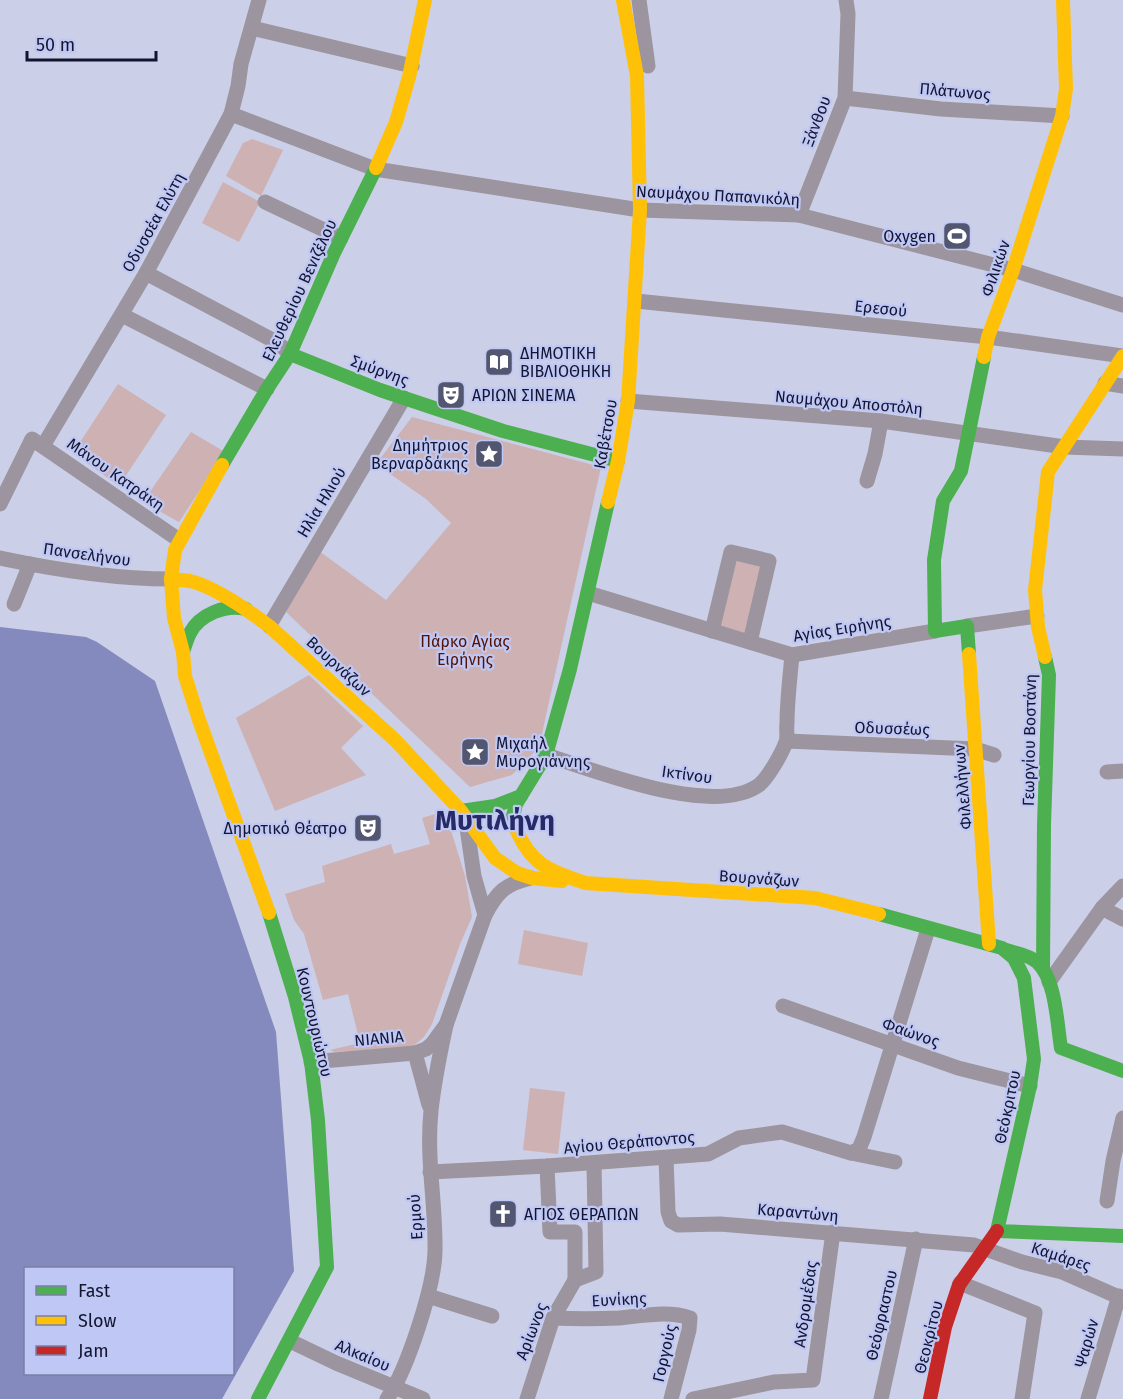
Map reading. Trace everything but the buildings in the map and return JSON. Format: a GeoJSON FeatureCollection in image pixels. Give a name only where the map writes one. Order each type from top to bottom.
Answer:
{"type":"FeatureCollection","features":[{"type":"Feature","properties":{"kind":"main road","name":"Ελευθερίου Βενιζέλου"},"geometry":{"type":"LineString","coordinates":[[171,579],[179,540],[267,389],[290,354],[341,238],[396,122],[412,66],[425,0]]}},
{"type":"Feature","properties":{"kind":"main road","name":"Καβέτσου"},"geometry":{"type":"LineString","coordinates":[[528,855],[513,821],[515,807],[546,755],[570,669],[618,461],[628,401],[640,210],[637,76],[623,0]]}},
{"type":"Feature","properties":{"kind":"main road","name":"Φιλικών"},"geometry":{"type":"LineString","coordinates":[[969,432],[988,337],[1013,270],[1062,116],[1066,89],[1063,0]]}},
{"type":"Feature","properties":{"kind":"main road","name":"Σμύρνης"},"geometry":{"type":"LineString","coordinates":[[290,354],[404,398],[503,431],[618,461]]}},
{"type":"Feature","properties":{"kind":"main road","name":"Γεωργίου Βοστάνη"},"geometry":{"type":"LineString","coordinates":[[1051,1047],[1056,1016],[1046,976],[1044,825],[1049,675],[1037,616],[1035,590],[1045,486],[1048,472],[1123,356]]}},
{"type":"Feature","properties":{"kind":"main road"},"geometry":{"type":"LineString","coordinates":[[935,631],[933,572],[943,501],[959,475],[969,432]]}},
{"type":"Feature","properties":{"kind":"main road","name":"Βουρνάζων"},"geometry":{"type":"LineString","coordinates":[[171,579],[190,580],[248,610],[269,626],[395,740],[464,816],[495,858],[517,873],[532,878]]}},
{"type":"Feature","properties":{"kind":"main road","name":"Κουντουριώτου"},"geometry":{"type":"LineString","coordinates":[[171,579],[174,618],[183,652],[185,676],[271,920],[295,997],[311,1062],[318,1120],[328,1261],[326,1272],[258,1399]]}},
{"type":"Feature","properties":{"kind":"main road"},"geometry":{"type":"LineString","coordinates":[[183,652],[192,631],[207,618],[227,607],[240,607],[248,610]]}},
{"type":"Feature","properties":{"kind":"main road","name":"Αγίας Ειρήνης"},"geometry":{"type":"LineString","coordinates":[[935,631],[967,626]]}},
{"type":"Feature","properties":{"kind":"main road","name":"Φιλελλήνων"},"geometry":{"type":"LineString","coordinates":[[967,626],[975,749],[995,946]]}},
{"type":"Feature","properties":{"kind":"main road"},"geometry":{"type":"LineString","coordinates":[[464,816],[521,796]]}},
{"type":"Feature","properties":{"kind":"main road","name":"Βουρνάζων"},"geometry":{"type":"LineString","coordinates":[[528,855],[544,866],[585,883],[815,898],[844,904],[995,946],[1029,958],[1046,976]]}},
{"type":"Feature","properties":{"kind":"main road"},"geometry":{"type":"LineString","coordinates":[[532,878],[585,883]]}},
{"type":"Feature","properties":{"kind":"main road","name":"Θεόκριτου"},"geometry":{"type":"LineString","coordinates":[[960,1283],[997,1231],[1034,1059],[1027,989],[1022,972],[1014,958],[995,946]]}},
{"type":"Feature","properties":{"kind":"main road"},"geometry":{"type":"LineString","coordinates":[[1030,1019],[1035,1028],[1045,1031],[1053,1027],[1056,1016]]}},
{"type":"Feature","properties":{"kind":"main road"},"geometry":{"type":"LineString","coordinates":[[1034,1059],[1038,1053],[1051,1047],[1123,1071]]}},
{"type":"Feature","properties":{"kind":"main road"},"geometry":{"type":"LineString","coordinates":[[997,1231],[1123,1236]]}},
{"type":"Feature","properties":{"kind":"main road","name":"Θεοκρίτου"},"geometry":{"type":"LineString","coordinates":[[930,1399],[947,1321],[960,1283]]}},
{"type":"Feature","properties":{"kind":"street","name":"Οδυσσέα Ελύτη"},"geometry":{"type":"LineString","coordinates":[[0,504],[122,315],[231,114],[241,64],[259,0]]}},
{"type":"Feature","properties":{"kind":"street"},"geometry":{"type":"LineString","coordinates":[[639,0],[648,66]]}},
{"type":"Feature","properties":{"kind":"street","name":"Ξάνθου"},"geometry":{"type":"LineString","coordinates":[[799,215],[845,98],[848,14],[846,0]]}},
{"type":"Feature","properties":{"kind":"street"},"geometry":{"type":"LineString","coordinates":[[252,28],[412,66]]}},
{"type":"Feature","properties":{"kind":"street","name":"Πλάτωνος"},"geometry":{"type":"LineString","coordinates":[[845,98],[941,109],[1062,116]]}},
{"type":"Feature","properties":{"kind":"street","name":"Ναυμάχου Παπανικόλη"},"geometry":{"type":"LineString","coordinates":[[231,114],[375,169],[640,210],[799,215],[1013,270],[1123,305]]}},
{"type":"Feature","properties":{"kind":"street"},"geometry":{"type":"LineString","coordinates":[[265,202],[341,238]]}},
{"type":"Feature","properties":{"kind":"street","name":"Σμύρνης"},"geometry":{"type":"LineString","coordinates":[[146,273],[278,343],[290,354]]}},
{"type":"Feature","properties":{"kind":"street","name":"Ερεσού"},"geometry":{"type":"LineString","coordinates":[[636,301],[988,337],[1123,356]]}},
{"type":"Feature","properties":{"kind":"street"},"geometry":{"type":"LineString","coordinates":[[122,315],[267,389]]}},
{"type":"Feature","properties":{"kind":"street"},"geometry":{"type":"LineString","coordinates":[[1105,383],[1123,386]]}},
{"type":"Feature","properties":{"kind":"street","name":"Ηλία Ηλιού"},"geometry":{"type":"LineString","coordinates":[[269,626],[404,398]]}},
{"type":"Feature","properties":{"kind":"street","name":"Ναυμάχου Αποστόλη"},"geometry":{"type":"LineString","coordinates":[[628,401],[881,421],[1065,447],[1123,449]]}},
{"type":"Feature","properties":{"kind":"street"},"geometry":{"type":"LineString","coordinates":[[867,481],[881,421]]}},
{"type":"Feature","properties":{"kind":"street","name":"Μάνου Κατράκη"},"geometry":{"type":"LineString","coordinates":[[38,442],[179,540]]}},
{"type":"Feature","properties":{"kind":"street"},"geometry":{"type":"LineString","coordinates":[[712,631],[731,552],[769,561],[750,642]]}},
{"type":"Feature","properties":{"kind":"street","name":"Πανσελήνου"},"geometry":{"type":"LineString","coordinates":[[0,558],[78,573],[138,579],[171,579]]}},
{"type":"Feature","properties":{"kind":"street"},"geometry":{"type":"LineString","coordinates":[[14,604],[30,564]]}},
{"type":"Feature","properties":{"kind":"street","name":"Αγίας Ειρήνης"},"geometry":{"type":"LineString","coordinates":[[588,593],[792,655],[935,631]]}},
{"type":"Feature","properties":{"kind":"street","name":"Αγίας Ειρήνης"},"geometry":{"type":"LineString","coordinates":[[967,626],[1037,616]]}},
{"type":"Feature","properties":{"kind":"street"},"geometry":{"type":"LineString","coordinates":[[787,741],[786,726],[792,655]]}},
{"type":"Feature","properties":{"kind":"street","name":"Ικτίνου"},"geometry":{"type":"LineString","coordinates":[[546,755],[653,788],[717,797],[741,793],[762,783],[787,741]]}},
{"type":"Feature","properties":{"kind":"street","name":"Οδυσσέως"},"geometry":{"type":"LineString","coordinates":[[787,741],[975,749],[994,755]]}},
{"type":"Feature","properties":{"kind":"street"},"geometry":{"type":"LineString","coordinates":[[1107,772],[1123,771]]}},
{"type":"Feature","properties":{"kind":"street"},"geometry":{"type":"LineString","coordinates":[[464,816],[474,876],[485,915]]}},
{"type":"Feature","properties":{"kind":"street"},"geometry":{"type":"LineString","coordinates":[[431,1111],[415,1053],[432,1044],[446,1025],[485,915],[498,892],[518,881],[532,878]]}},
{"type":"Feature","properties":{"kind":"street"},"geometry":{"type":"LineString","coordinates":[[1046,976],[1123,886]]}},
{"type":"Feature","properties":{"kind":"street"},"geometry":{"type":"LineString","coordinates":[[1102,908],[1123,919]]}},
{"type":"Feature","properties":{"kind":"street"},"geometry":{"type":"LineString","coordinates":[[855,1151],[893,1044],[928,929]]}},
{"type":"Feature","properties":{"kind":"street","name":"Φαώνος"},"geometry":{"type":"LineString","coordinates":[[783,1006],[958,1068],[1030,1086]]}},
{"type":"Feature","properties":{"kind":"street","name":"Ερμού"},"geometry":{"type":"LineString","coordinates":[[391,1393],[428,1296],[435,1253],[430,1172],[431,1111],[446,1025]]}},
{"type":"Feature","properties":{"kind":"street","name":"NIANIA"},"geometry":{"type":"LineString","coordinates":[[311,1062],[415,1053]]}},
{"type":"Feature","properties":{"kind":"street"},"geometry":{"type":"LineString","coordinates":[[1107,1201],[1118,1162],[1123,1118]]}},
{"type":"Feature","properties":{"kind":"street","name":"Αγίου Θεράποντος"},"geometry":{"type":"LineString","coordinates":[[430,1172],[708,1154],[739,1138],[782,1132],[895,1162]]}},
{"type":"Feature","properties":{"kind":"street","name":"Καραντώνη"},"geometry":{"type":"LineString","coordinates":[[666,1158],[668,1212],[671,1221],[678,1225],[720,1224],[963,1243],[987,1248]]}},
{"type":"Feature","properties":{"kind":"street"},"geometry":{"type":"LineString","coordinates":[[547,1166],[550,1232],[575,1232],[575,1280],[596,1272],[594,1163]]}},
{"type":"Feature","properties":{"kind":"street","name":"Ανδρομέδας"},"geometry":{"type":"LineString","coordinates":[[693,1399],[774,1382],[813,1380],[833,1233]]}},
{"type":"Feature","properties":{"kind":"street","name":"Θεόφραστου"},"geometry":{"type":"LineString","coordinates":[[880,1399],[916,1239]]}},
{"type":"Feature","properties":{"kind":"street","name":"Καμάρες"},"geometry":{"type":"LineString","coordinates":[[987,1248],[1022,1262],[1062,1272],[1121,1297]]}},
{"type":"Feature","properties":{"kind":"street","name":"Αρίωνος"},"geometry":{"type":"LineString","coordinates":[[527,1399],[552,1318],[575,1280]]}},
{"type":"Feature","properties":{"kind":"street"},"geometry":{"type":"LineString","coordinates":[[960,1283],[1035,1312],[1022,1399]]}},
{"type":"Feature","properties":{"kind":"street"},"geometry":{"type":"LineString","coordinates":[[428,1296],[492,1316]]}},
{"type":"Feature","properties":{"kind":"street","name":"Ψαρών"},"geometry":{"type":"LineString","coordinates":[[1088,1399],[1121,1297]]}},
{"type":"Feature","properties":{"kind":"street","name":"Ευνίκης"},"geometry":{"type":"LineString","coordinates":[[552,1318],[619,1318],[654,1314],[687,1316]]}},
{"type":"Feature","properties":{"kind":"street","name":"Γοργούς"},"geometry":{"type":"LineString","coordinates":[[671,1399],[689,1330],[690,1320],[687,1316]]}},
{"type":"Feature","properties":{"kind":"street","name":"Αλκαίου"},"geometry":{"type":"LineString","coordinates":[[290,1341],[391,1393],[423,1399]]}},
{"type":"Feature","properties":{"kind":"green space"},"geometry":{"type":"Polygon","coordinates":[[[252,139],[283,150],[261,196],[226,176],[243,143],[252,139]]]}},
{"type":"Feature","properties":{"kind":"green space"},"geometry":{"type":"Polygon","coordinates":[[[223,182],[260,202],[239,242],[202,223],[223,182]]]}},
{"type":"Feature","properties":{"kind":"green space"},"geometry":{"type":"Polygon","coordinates":[[[118,384],[166,415],[119,486],[73,453],[118,384]]]}},
{"type":"Feature","properties":{"kind":"green space","name":"Πάρκο Αγίας Ειρήνης"},"geometry":{"type":"Polygon","coordinates":[[[412,417],[601,467],[539,747],[512,775],[470,787],[286,612],[319,551],[386,600],[451,523],[426,499],[376,464],[412,417]]]}},
{"type":"Feature","properties":{"kind":"green space"},"geometry":{"type":"Polygon","coordinates":[[[191,432],[225,452],[179,522],[143,502],[191,432]]]}},
{"type":"Feature","properties":{"kind":"green space"},"geometry":{"type":"Polygon","coordinates":[[[734,557],[764,565],[747,634],[717,626],[734,557]]]}},
{"type":"Feature","properties":{"kind":"green space"},"geometry":{"type":"Polygon","coordinates":[[[309,675],[363,726],[341,748],[366,775],[275,811],[236,718],[309,675]]]}},
{"type":"Feature","properties":{"kind":"green space"},"geometry":{"type":"Polygon","coordinates":[[[445,811],[465,876],[472,917],[432,1024],[424,1037],[412,1047],[335,1052],[330,1050],[360,1043],[348,994],[323,1000],[304,934],[294,920],[285,894],[325,882],[322,866],[391,844],[394,854],[430,844],[422,818],[445,811]]]}},
{"type":"Feature","properties":{"kind":"green space"},"geometry":{"type":"Polygon","coordinates":[[[524,930],[588,943],[582,976],[518,964],[524,930]]]}},
{"type":"Feature","properties":{"kind":"green space"},"geometry":{"type":"Polygon","coordinates":[[[530,1088],[565,1092],[558,1154],[523,1150],[530,1088]]]}},
{"type":"Feature","properties":{"kind":"water"},"geometry":{"type":"Polygon","coordinates":[[[0,627],[86,637],[155,681],[276,1032],[294,1271],[222,1399],[0,1399],[0,627]]]}},
{"type":"Feature","properties":{"kind":"traffic: fast"},"geometry":{"type":"LineString","coordinates":[[222,465],[290,354],[334,253],[376,168]]}},
{"type":"Feature","properties":{"kind":"traffic: fast"},"geometry":{"type":"LineString","coordinates":[[290,354],[380,390],[503,431],[618,461]]}},
{"type":"Feature","properties":{"kind":"traffic: fast"},"geometry":{"type":"LineString","coordinates":[[969,654],[967,626],[935,631],[934,560],[943,501],[961,471],[984,357]]}},
{"type":"Feature","properties":{"kind":"traffic: fast"},"geometry":{"type":"LineString","coordinates":[[516,829],[513,816],[516,804],[546,755],[570,669],[608,502]]}},
{"type":"Feature","properties":{"kind":"traffic: fast"},"geometry":{"type":"LineString","coordinates":[[183,652],[194,626],[207,616],[222,609],[246,609]]}},
{"type":"Feature","properties":{"kind":"traffic: fast"},"geometry":{"type":"LineString","coordinates":[[1043,969],[1044,825],[1049,675],[1045,657]]}},
{"type":"Feature","properties":{"kind":"traffic: fast"},"geometry":{"type":"LineString","coordinates":[[461,811],[495,806],[521,796]]}},
{"type":"Feature","properties":{"kind":"traffic: fast"},"geometry":{"type":"LineString","coordinates":[[258,1399],[327,1267],[318,1120],[311,1062],[295,997],[269,913]]}},
{"type":"Feature","properties":{"kind":"traffic: fast"},"geometry":{"type":"LineString","coordinates":[[879,914],[1002,948],[1014,958],[1024,978],[1034,1059],[997,1231],[1123,1236]]}},
{"type":"Feature","properties":{"kind":"traffic: fast"},"geometry":{"type":"LineString","coordinates":[[1006,950],[1030,958],[1037,962],[1043,970],[1055,1002],[1061,1048],[1123,1071]]}},
{"type":"Feature","properties":{"kind":"traffic: slow"},"geometry":{"type":"LineString","coordinates":[[376,168],[396,122],[409,77],[425,0]]}},
{"type":"Feature","properties":{"kind":"traffic: slow"},"geometry":{"type":"LineString","coordinates":[[608,502],[618,461],[628,401],[640,210],[637,76],[623,0]]}},
{"type":"Feature","properties":{"kind":"traffic: slow"},"geometry":{"type":"LineString","coordinates":[[984,357],[988,337],[1013,270],[1062,116],[1066,89],[1063,0]]}},
{"type":"Feature","properties":{"kind":"traffic: slow"},"geometry":{"type":"LineString","coordinates":[[1045,657],[1038,627],[1035,590],[1048,472],[1123,356]]}},
{"type":"Feature","properties":{"kind":"traffic: slow"},"geometry":{"type":"LineString","coordinates":[[222,465],[175,550],[171,579],[174,618],[183,652],[185,676],[199,720],[269,913]]}},
{"type":"Feature","properties":{"kind":"traffic: slow"},"geometry":{"type":"LineString","coordinates":[[171,579],[190,581],[210,588],[269,626],[395,740],[461,811],[495,858],[517,873],[532,878],[562,881]]}},
{"type":"Feature","properties":{"kind":"traffic: slow"},"geometry":{"type":"LineString","coordinates":[[969,654],[989,944]]}},
{"type":"Feature","properties":{"kind":"traffic: slow"},"geometry":{"type":"LineString","coordinates":[[516,829],[535,859],[552,870],[585,883],[815,898],[879,914]]}},
{"type":"Feature","properties":{"kind":"traffic: jam"},"geometry":{"type":"LineString","coordinates":[[930,1399],[945,1327],[959,1285],[997,1231]]}},
{"type":"Feature","properties":{"kind":"place","name":"Oxygen"},"geometry":{"type":"Point","coordinates":[957,236]}},
{"type":"Feature","properties":{"kind":"place","name":"ΔΗΜΟΤΙΚΗ ΒΙΒΛΙΟΘΗΚΗ"},"geometry":{"type":"Point","coordinates":[499,362]}},
{"type":"Feature","properties":{"kind":"place","name":"ΑΡΙΩΝ ΣΙΝΕΜΑ"},"geometry":{"type":"Point","coordinates":[451,395]}},
{"type":"Feature","properties":{"kind":"place","name":"Δημήτριος Βερναρδάκης"},"geometry":{"type":"Point","coordinates":[489,454]}},
{"type":"Feature","properties":{"kind":"place","name":"Μιχαήλ Μυρογιάννης"},"geometry":{"type":"Point","coordinates":[475,752]}},
{"type":"Feature","properties":{"kind":"place","name":"Δημοτικό Θέατρο"},"geometry":{"type":"Point","coordinates":[368,828]}},
{"type":"Feature","properties":{"kind":"place","name":"ΑΓΙΟΣ ΘΕΡΑΠΩΝ"},"geometry":{"type":"Point","coordinates":[503,1214]}},
{"type":"Feature","properties":{"kind":"district","name":"Μυτιλήνη"},"geometry":{"type":"Point","coordinates":[495,820]}}]}
